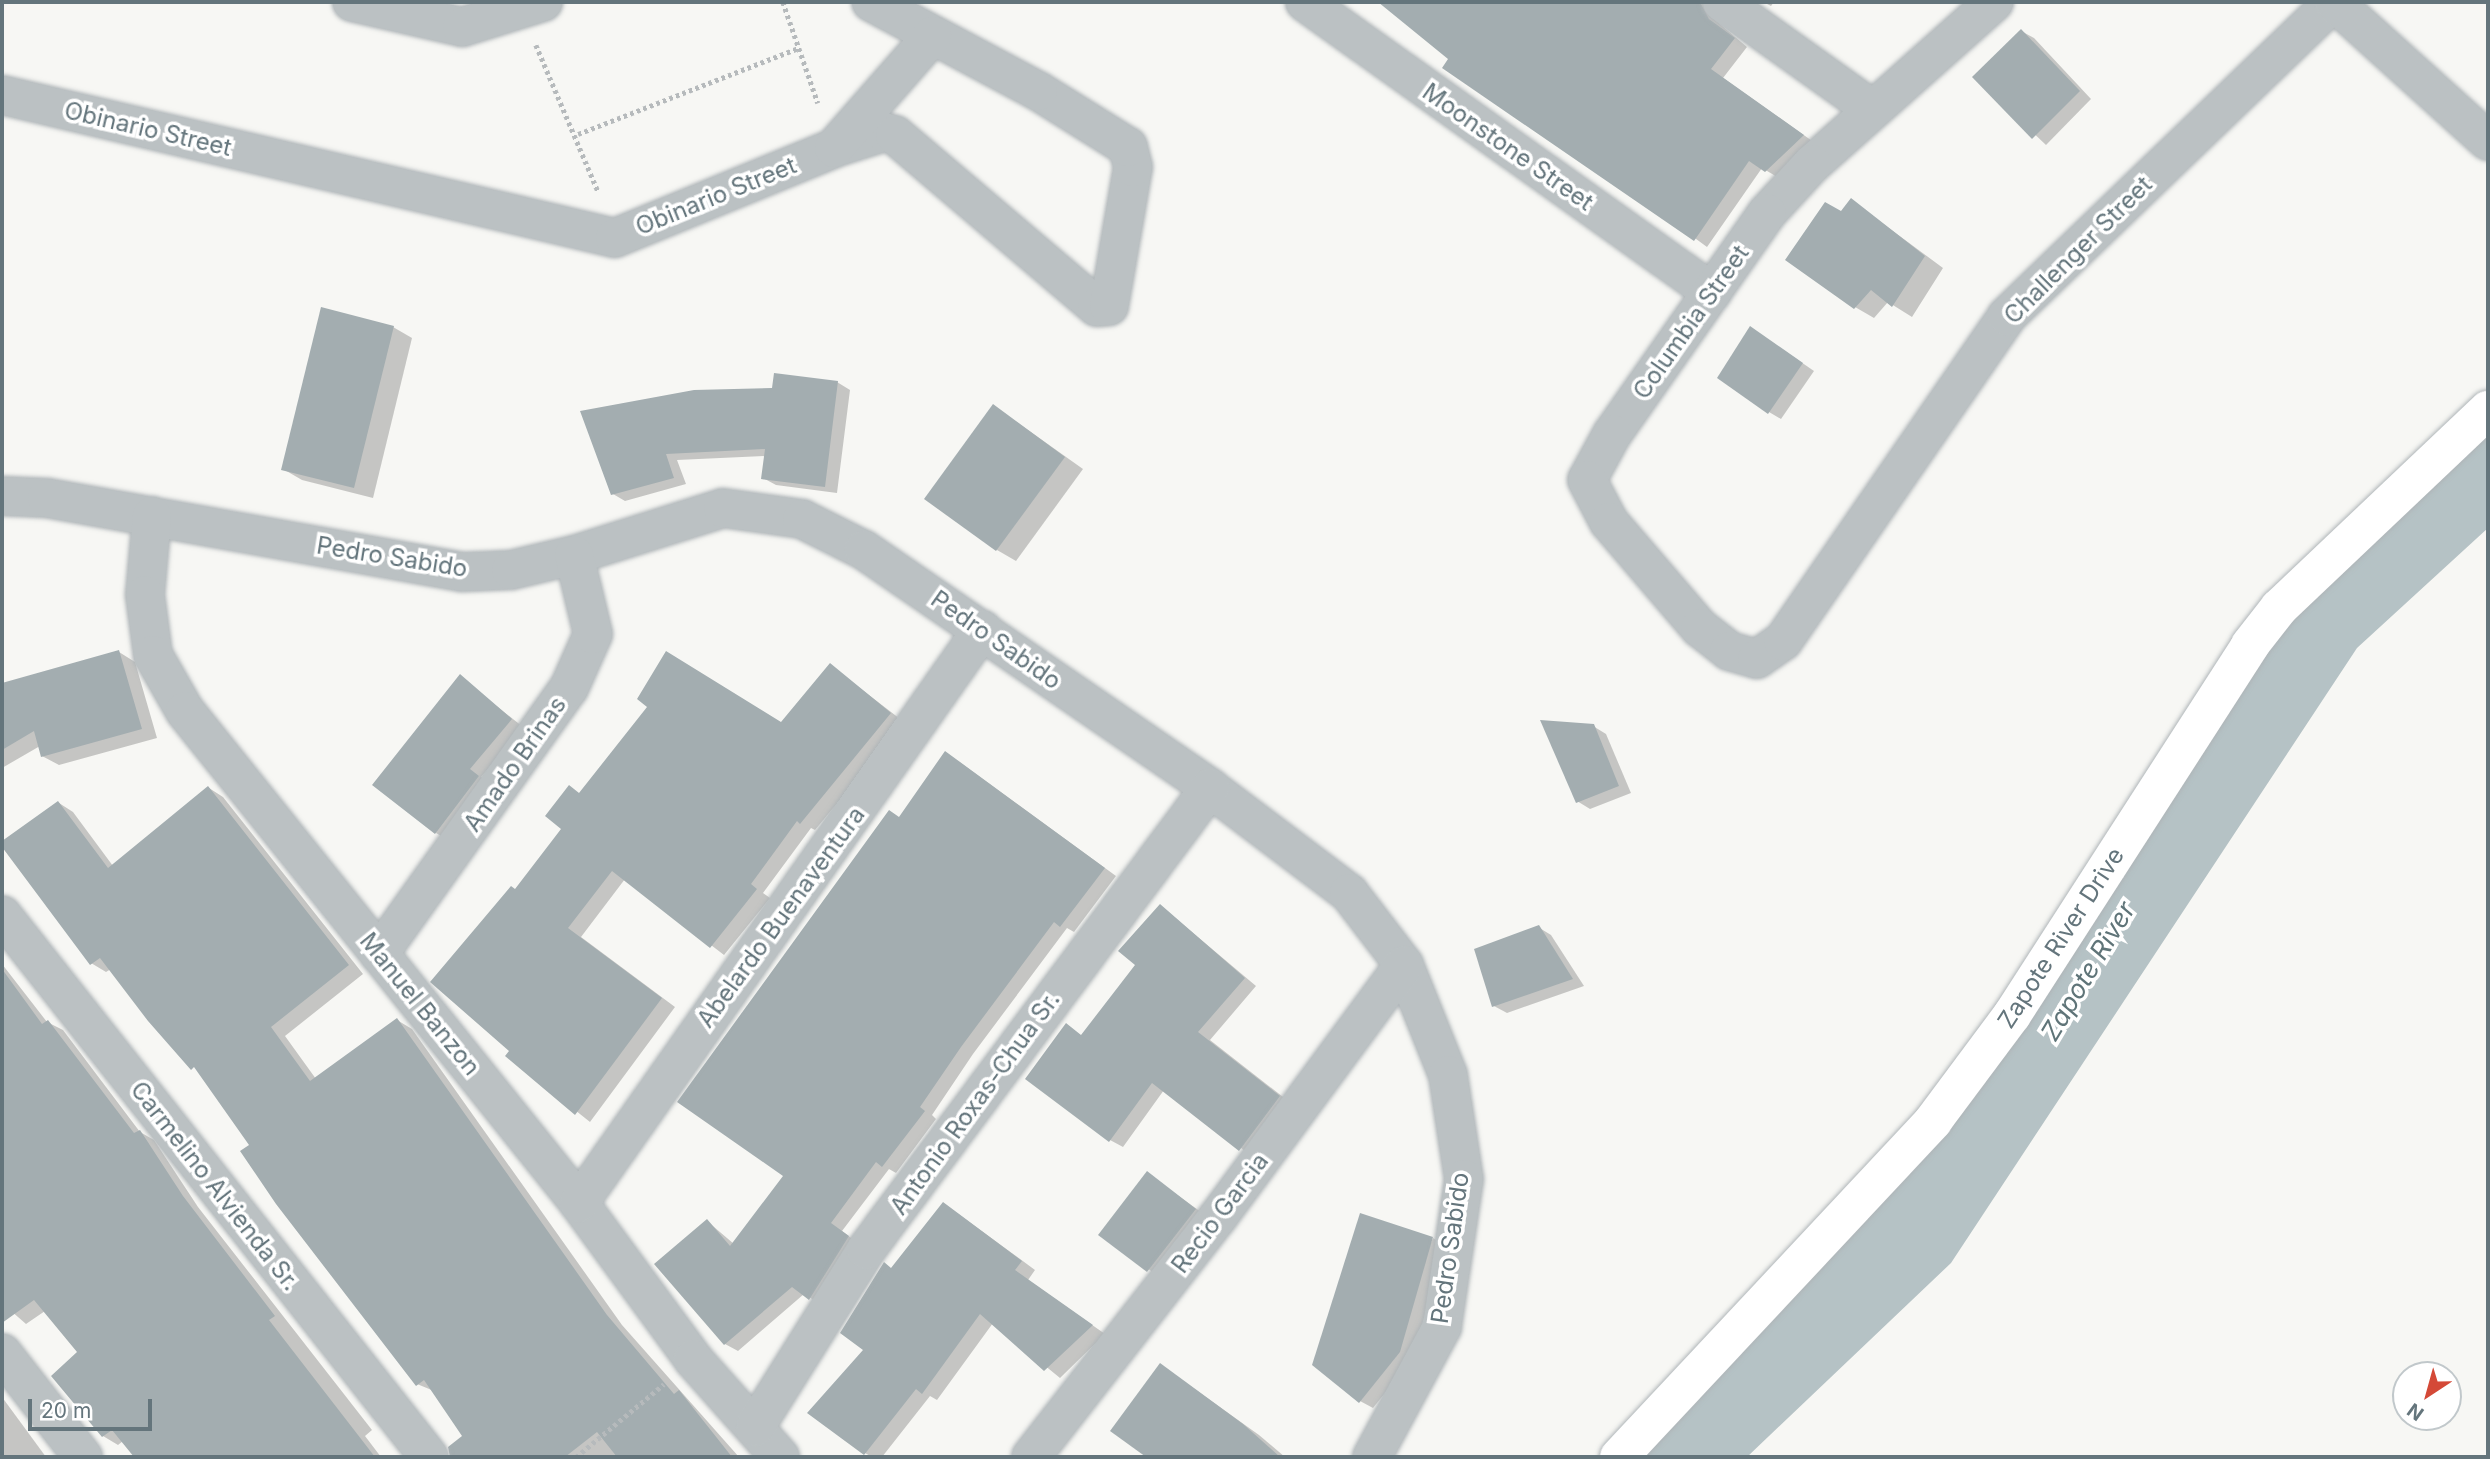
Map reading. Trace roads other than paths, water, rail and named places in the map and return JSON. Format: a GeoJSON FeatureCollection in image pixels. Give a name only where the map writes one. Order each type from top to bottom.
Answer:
{"type":"FeatureCollection","features":[{"type":"Feature","properties":{"kind":"main road","name":"Zapote River Drive"},"geometry":{"type":"LineString","coordinates":[[1619,1457],[1933,1121],[2012,1015],[2250,645],[2279,608],[2488,410]]}},
{"type":"Feature","properties":{"kind":"street"},"geometry":{"type":"LineString","coordinates":[[352,2],[462,27],[531,6]]}},
{"type":"Feature","properties":{"kind":"street"},"geometry":{"type":"LineString","coordinates":[[834,148],[933,36],[871,2]]}},
{"type":"Feature","properties":{"kind":"street","name":"Moonstone Street"},"geometry":{"type":"LineString","coordinates":[[1305,2],[1712,292]]}},
{"type":"Feature","properties":{"kind":"street"},"geometry":{"type":"LineString","coordinates":[[1722,2],[1872,109]]}},
{"type":"Feature","properties":{"kind":"street","name":"Columbia Street"},"geometry":{"type":"LineString","coordinates":[[1757,659],[1730,651],[1700,628],[1609,522],[1587,480],[1612,434],[1767,213],[1872,109],[1994,2]]}},
{"type":"Feature","properties":{"kind":"street"},"geometry":{"type":"LineString","coordinates":[[2333,2],[2488,141]]}},
{"type":"Feature","properties":{"kind":"street","name":"Challenger Street"},"geometry":{"type":"LineString","coordinates":[[1757,659],[1783,641],[1810,608],[2007,316],[2333,2]]}},
{"type":"Feature","properties":{"kind":"street","name":"Obinario Street"},"geometry":{"type":"LineString","coordinates":[[2,95],[615,238],[834,148],[884,132],[895,135],[1097,307],[1105,308],[1113,302],[1132,153],[1121,140],[933,36]]}},
{"type":"Feature","properties":{"kind":"street","name":"Pedro Sabido"},"geometry":{"type":"LineString","coordinates":[[2,496],[47,498],[462,572],[511,570],[574,555],[723,508],[802,519],[864,550],[1210,788],[1349,892],[1404,965],[1448,1075],[1464,1179],[1442,1327],[1372,1457]]}},
{"type":"Feature","properties":{"kind":"street","name":"Manuel Banzon"},"geometry":{"type":"LineString","coordinates":[[152,516],[145,595],[153,655],[186,711],[579,1203],[693,1359],[780,1457]]}},
{"type":"Feature","properties":{"kind":"street","name":"Amado Brinas"},"geometry":{"type":"LineString","coordinates":[[379,954],[569,688],[593,634],[574,555]]}},
{"type":"Feature","properties":{"kind":"street","name":"Abelardo Buenaventura"},"geometry":{"type":"LineString","coordinates":[[579,1203],[982,630]]}},
{"type":"Feature","properties":{"kind":"street","name":"Antonio Roxas-Chua Sr."},"geometry":{"type":"LineString","coordinates":[[755,1427],[866,1250],[1210,788]]}},
{"type":"Feature","properties":{"kind":"street","name":"Carmelino Alvienda Sr."},"geometry":{"type":"LineString","coordinates":[[2,915],[429,1457]]}},
{"type":"Feature","properties":{"kind":"street","name":"Recio Garcia"},"geometry":{"type":"LineString","coordinates":[[1031,1457],[1219,1217],[1404,965]]}},
{"type":"Feature","properties":{"kind":"street"},"geometry":{"type":"LineString","coordinates":[[2,1353],[83,1457]]}},
{"type":"Feature","properties":{"kind":"water","name":"Zapote River"},"geometry":{"type":"Polygon","coordinates":[[[2488,420],[2488,528],[2357,648],[1951,1263],[1747,1457],[1634,1457],[1873,1210],[2290,603],[2488,420]]]}}]}
